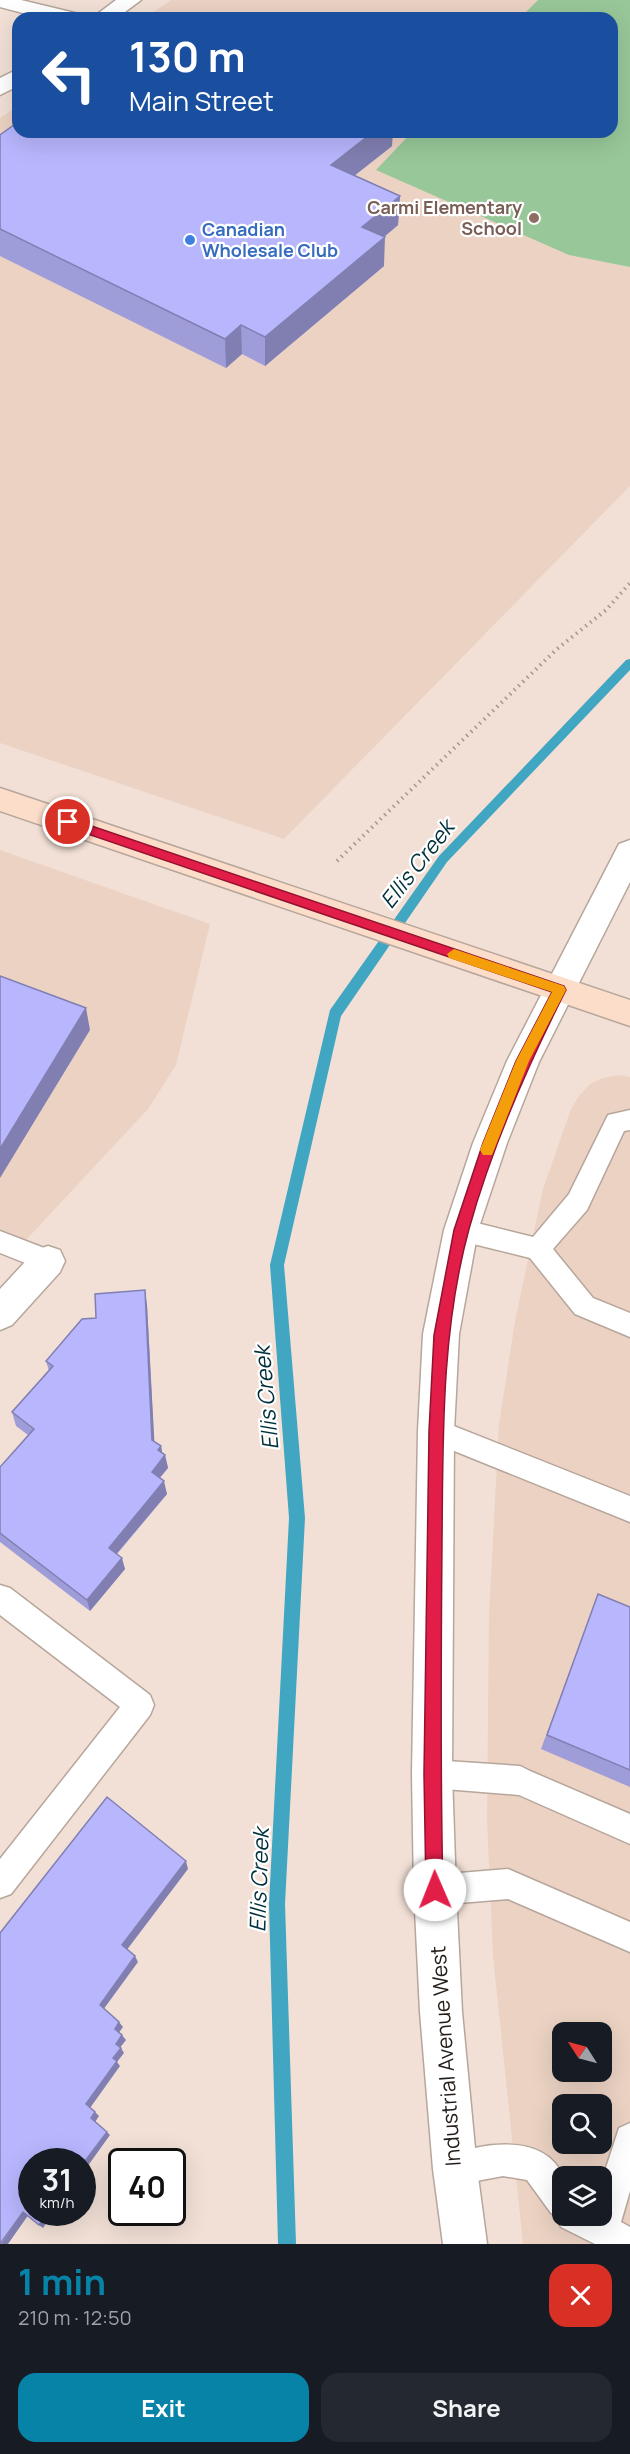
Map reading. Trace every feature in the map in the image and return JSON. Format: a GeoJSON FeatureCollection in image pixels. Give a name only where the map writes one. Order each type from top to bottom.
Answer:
{"type":"FeatureCollection","features":[{"type":"Feature","properties":{"kind":"main road"},"geometry":{"type":"LineString","coordinates":[[0,799],[630,1013]]}},
{"type":"Feature","properties":{"kind":"street"},"geometry":{"type":"LineString","coordinates":[[112,12],[129,0]]}},
{"type":"Feature","properties":{"kind":"street"},"geometry":{"type":"LineString","coordinates":[[0,2],[42,12]]}},
{"type":"Feature","properties":{"kind":"street","name":"Industrial Avenue West"},"geometry":{"type":"LineString","coordinates":[[465,2244],[455,2169],[441,2012],[435,1890],[432,1774],[436,1431],[441,1335],[461,1230],[490,1143],[523,1061],[630,852]]}},
{"type":"Feature","properties":{"kind":"street"},"geometry":{"type":"LineString","coordinates":[[0,1314],[48,1261]]}},
{"type":"Feature","properties":{"kind":"lane"},"geometry":{"type":"LineString","coordinates":[[538,1249],[578,1202],[616,1122],[630,1120]]}},
{"type":"Feature","properties":{"kind":"lane"},"geometry":{"type":"LineString","coordinates":[[461,1230],[538,1249],[584,1306],[630,1325]]}},
{"type":"Feature","properties":{"kind":"lane"},"geometry":{"type":"LineString","coordinates":[[0,1242],[48,1261]]}},
{"type":"Feature","properties":{"kind":"lane"},"geometry":{"type":"LineString","coordinates":[[436,1431],[630,1509]]}},
{"type":"Feature","properties":{"kind":"lane"},"geometry":{"type":"LineString","coordinates":[[0,1598],[140,1705],[0,1883]]}},
{"type":"Feature","properties":{"kind":"lane"},"geometry":{"type":"LineString","coordinates":[[432,1774],[520,1781],[630,1828]]}},
{"type":"Feature","properties":{"kind":"lane"},"geometry":{"type":"LineString","coordinates":[[435,1890],[508,1884],[630,1937]]}},
{"type":"Feature","properties":{"kind":"lane"},"geometry":{"type":"LineString","coordinates":[[593,2226],[616,2237],[630,2139]]}},
{"type":"Feature","properties":{"kind":"lane"},"geometry":{"type":"LineString","coordinates":[[455,2169],[503,2160],[536,2165],[552,2188]]}},
{"type":"Feature","properties":{"kind":"path"},"geometry":{"type":"LineString","coordinates":[[337,861],[557,649],[606,610],[630,583]]}},
{"type":"Feature","properties":{"kind":"shaded area"},"geometry":{"type":"Polygon","coordinates":[[[171,0],[630,0],[630,486],[284,839],[0,743],[0,118],[12,110],[12,138],[618,138],[618,12],[154,12],[171,0]]]}},
{"type":"Feature","properties":{"kind":"shaded area"},"geometry":{"type":"Polygon","coordinates":[[[0,850],[210,924],[176,1065],[148,1109],[26,1240],[0,1229],[0,850]]]}},
{"type":"Feature","properties":{"kind":"shaded area"},"geometry":{"type":"Polygon","coordinates":[[[619,1075],[630,1077],[630,2244],[523,2244],[493,1956],[487,1818],[489,1615],[499,1425],[515,1321],[543,1189],[571,1109],[590,1084],[603,1078],[619,1075]]]}},
{"type":"Feature","properties":{"kind":"green space"},"geometry":{"type":"Polygon","coordinates":[[[538,0],[630,0],[630,267],[569,255],[376,170],[406,138],[618,138],[618,12],[526,12],[538,0]]]}},
{"type":"Feature","properties":{"kind":"building","name":"Canadian Wholesale Club"},"geometry":{"type":"Polygon","coordinates":[[[12,126],[12,138],[365,138],[331,165],[400,196],[362,227],[385,237],[265,337],[241,325],[225,339],[0,229],[0,135],[12,126]]]}},
{"type":"Feature","properties":{"kind":"building"},"geometry":{"type":"Polygon","coordinates":[[[0,976],[86,1008],[0,1149],[0,976]]]}},
{"type":"Feature","properties":{"kind":"building"},"geometry":{"type":"Polygon","coordinates":[[[145,1290],[152,1440],[161,1446],[158,1450],[165,1455],[152,1472],[164,1481],[109,1548],[122,1558],[87,1600],[0,1533],[0,1467],[34,1429],[12,1412],[53,1366],[46,1361],[82,1319],[96,1318],[95,1294],[145,1290]]]}},
{"type":"Feature","properties":{"kind":"building"},"geometry":{"type":"Polygon","coordinates":[[[598,1594],[630,1607],[630,1770],[547,1735],[598,1594]]]}},
{"type":"Feature","properties":{"kind":"building"},"geometry":{"type":"Polygon","coordinates":[[[107,1797],[186,1861],[122,1945],[135,1956],[100,2005],[119,2022],[115,2029],[122,2035],[116,2044],[121,2048],[113,2058],[117,2061],[86,2104],[95,2112],[91,2118],[107,2132],[95,2148],[18,2148],[18,2219],[0,2244],[0,1933],[107,1797]]]}},
{"type":"Feature","properties":{"kind":"waterway","name":"Ellis Creek"},"geometry":{"type":"LineString","coordinates":[[287,2244],[277,1904],[297,1518],[277,1265],[335,1014],[443,859],[630,663]]}},
{"type":"Feature","properties":{"kind":"slow traffic"},"geometry":{"type":"LineString","coordinates":[[454,954],[560,990],[523,1061],[487,1150]]}},
{"type":"Feature","properties":{"kind":"place","name":"Carmi Elementary School"},"geometry":{"type":"Point","coordinates":[534,218]}},
{"type":"Feature","properties":{"kind":"place","name":"Canadian Wholesale Club"},"geometry":{"type":"Point","coordinates":[190,240]}},
{"type":"Feature","properties":{"kind":"route"},"geometry":{"type":"LineString","coordinates":[[68,822],[560,990],[523,1061],[490,1143],[461,1230],[441,1335],[436,1431],[432,1774],[435,1890]]}}]}
